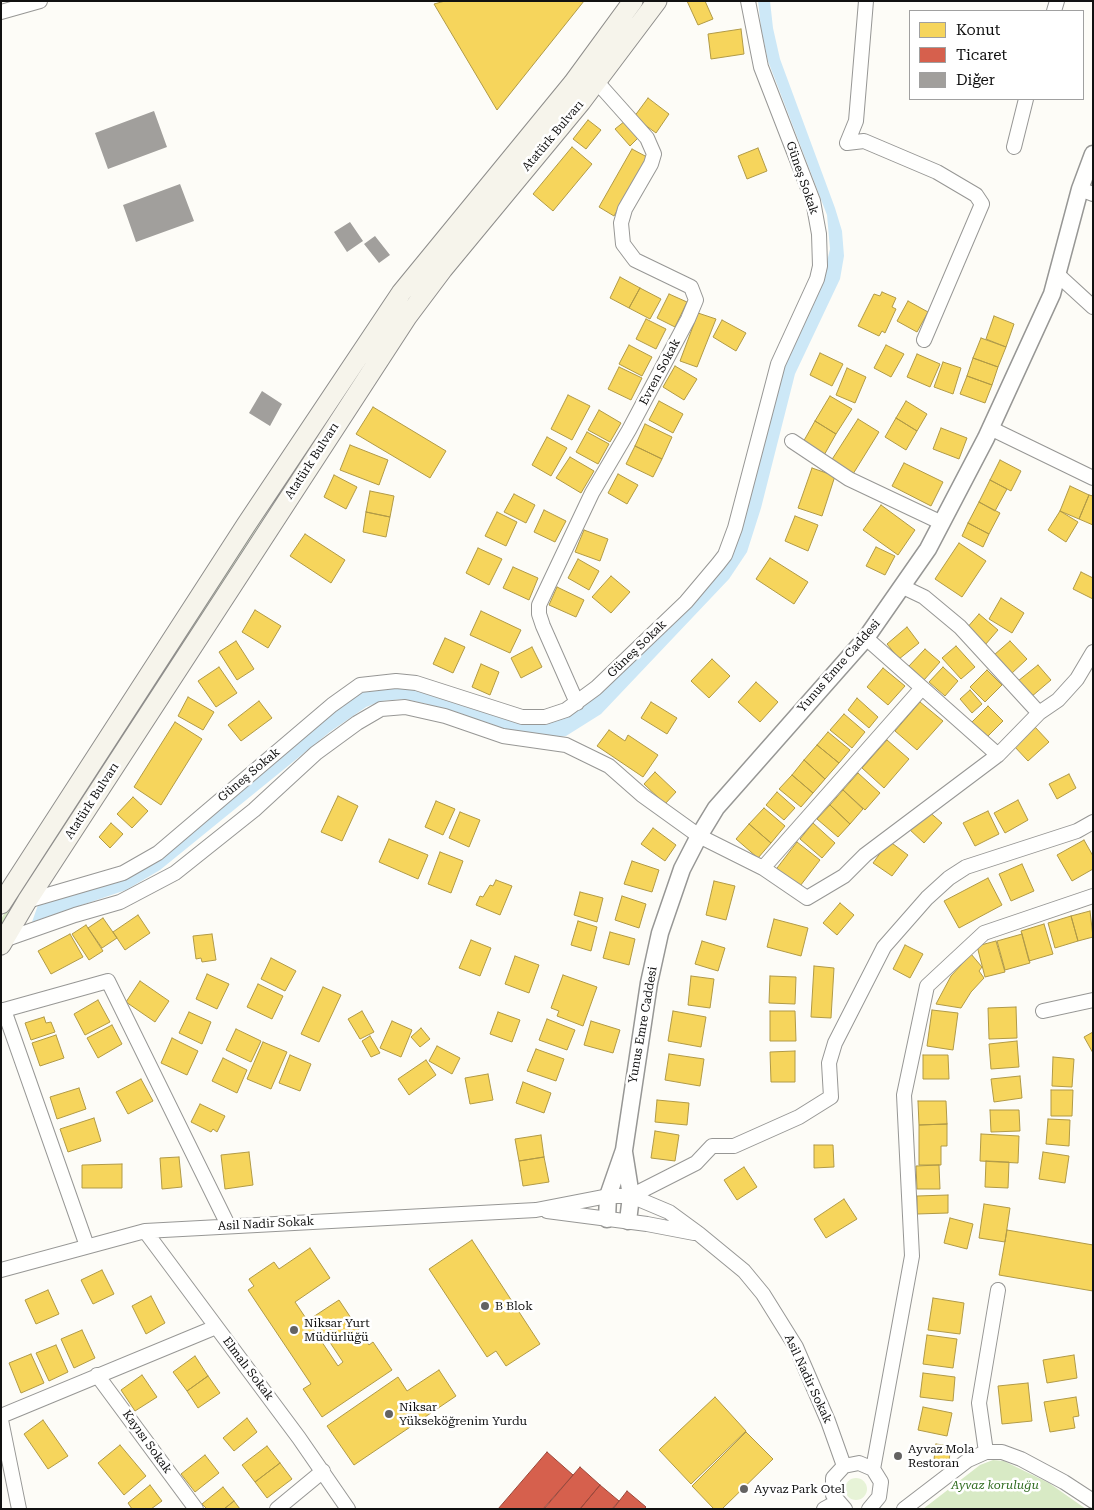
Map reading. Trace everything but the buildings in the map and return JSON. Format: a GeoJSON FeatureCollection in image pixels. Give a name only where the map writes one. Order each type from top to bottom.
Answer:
{"type":"FeatureCollection","features":[{"type":"Feature","properties":{"kind":"main road","name":"Atatürk Bulvarı"},"geometry":{"type":"LineString","coordinates":[[1,904],[246,525],[401,293],[573,83],[633,1]]}},
{"type":"Feature","properties":{"kind":"main road","name":"Atatürk Bulvarı"},"geometry":{"type":"LineString","coordinates":[[3,942],[27,901],[407,317],[436,277],[597,82],[657,1]]}},
{"type":"Feature","properties":{"kind":"street"},"geometry":{"type":"LineString","coordinates":[[1,12],[40,1]]}},
{"type":"Feature","properties":{"kind":"street","name":"Güneş Sokak"},"geometry":{"type":"LineString","coordinates":[[27,901],[122,873],[158,853],[338,701],[360,685],[396,681],[416,683],[508,714],[533,718],[556,714],[577,703],[596,688],[686,602],[725,555],[735,528],[778,364],[817,279],[820,252],[812,201],[760,67],[748,1]]}},
{"type":"Feature","properties":{"kind":"street"},"geometry":{"type":"LineString","coordinates":[[866,1],[856,121],[847,143],[864,141],[936,172],[976,195],[982,204],[924,340]]}},
{"type":"Feature","properties":{"kind":"street","name":"Evren Sokak"},"geometry":{"type":"LineString","coordinates":[[577,703],[543,626],[539,614],[539,605],[592,493],[634,422],[696,300],[691,287],[636,260],[624,244],[620,223],[625,209],[651,164],[654,154],[647,138],[597,82]]}},
{"type":"Feature","properties":{"kind":"street"},"geometry":{"type":"LineString","coordinates":[[1014,147],[1026,100]]}},
{"type":"Feature","properties":{"kind":"street","name":"Yunus Emre Caddesi"},"geometry":{"type":"LineString","coordinates":[[607,1219],[608,1196],[624,1150],[649,982],[660,933],[682,869],[698,836],[716,808],[866,638],[903,587],[942,523],[990,428],[1041,319],[1058,276],[1086,192],[1093,154]]}},
{"type":"Feature","properties":{"kind":"street"},"geometry":{"type":"LineString","coordinates":[[1058,276],[1093,307]]}},
{"type":"Feature","properties":{"kind":"street"},"geometry":{"type":"LineString","coordinates":[[990,428],[1093,478]]}},
{"type":"Feature","properties":{"kind":"street"},"geometry":{"type":"LineString","coordinates":[[792,441],[850,479],[942,523]]}},
{"type":"Feature","properties":{"kind":"street"},"geometry":{"type":"LineString","coordinates":[[903,587],[924,597],[960,627],[1039,713]]}},
{"type":"Feature","properties":{"kind":"street"},"geometry":{"type":"LineString","coordinates":[[866,638],[998,754]]}},
{"type":"Feature","properties":{"kind":"street"},"geometry":{"type":"LineString","coordinates":[[3,942],[120,902],[175,873],[254,810],[316,753],[357,723],[381,709],[405,708],[445,716],[503,736],[566,745],[609,766],[642,795],[698,836],[763,868],[807,898],[844,876],[865,855],[998,754],[1039,713],[1058,700],[1077,679],[1093,652]]}},
{"type":"Feature","properties":{"kind":"street"},"geometry":{"type":"LineString","coordinates":[[763,868],[922,688]]}},
{"type":"Feature","properties":{"kind":"street"},"geometry":{"type":"LineString","coordinates":[[630,1196],[696,1163],[712,1146],[734,1146],[799,1117],[831,1098],[829,1063],[836,1043],[884,947],[927,898],[949,878],[966,867],[1077,831],[1093,822]]}},
{"type":"Feature","properties":{"kind":"street"},"geometry":{"type":"LineString","coordinates":[[873,1469],[912,1256],[904,1095],[927,986],[984,933],[1093,896]]}},
{"type":"Feature","properties":{"kind":"street"},"geometry":{"type":"LineString","coordinates":[[87,1246],[3,1010],[108,981],[228,1225]]}},
{"type":"Feature","properties":{"kind":"street"},"geometry":{"type":"LineString","coordinates":[[1043,1011],[1093,1000]]}},
{"type":"Feature","properties":{"kind":"street","name":"Yunus Emre Caddesi"},"geometry":{"type":"LineString","coordinates":[[624,1150],[630,1196],[628,1221]]}},
{"type":"Feature","properties":{"kind":"street","name":"Asil Nadir Sokak"},"geometry":{"type":"LineString","coordinates":[[1,1270],[145,1231],[228,1225],[536,1210],[608,1196],[630,1196],[669,1212],[699,1234],[744,1271],[763,1294],[796,1346],[844,1466]]}},
{"type":"Feature","properties":{"kind":"street","name":"Asil Nadir Sokak"},"geometry":{"type":"LineString","coordinates":[[536,1210],[628,1221],[699,1234]]}},
{"type":"Feature","properties":{"kind":"street","name":"Elmalı Sokak"},"geometry":{"type":"LineString","coordinates":[[145,1231],[323,1470],[348,1509]]}},
{"type":"Feature","properties":{"kind":"street"},"geometry":{"type":"LineString","coordinates":[[986,1452],[979,1403],[998,1290]]}},
{"type":"Feature","properties":{"kind":"street"},"geometry":{"type":"LineString","coordinates":[[1,1416],[216,1327]]}},
{"type":"Feature","properties":{"kind":"street","name":"Kayısı Sokak"},"geometry":{"type":"LineString","coordinates":[[97,1375],[196,1509]]}},
{"type":"Feature","properties":{"kind":"street"},"geometry":{"type":"LineString","coordinates":[[1,1420],[19,1509]]}},
{"type":"Feature","properties":{"kind":"street"},"geometry":{"type":"LineString","coordinates":[[904,1509],[968,1460],[986,1452],[1002,1452],[1038,1467],[1093,1501]]}},
{"type":"Feature","properties":{"kind":"street"},"geometry":{"type":"LineString","coordinates":[[824,1509],[841,1506],[832,1487],[833,1478],[844,1466],[859,1463],[873,1469],[881,1482],[879,1497],[869,1509]]}},
{"type":"Feature","properties":{"kind":"street"},"geometry":{"type":"LineString","coordinates":[[277,1509],[323,1470]]}},
{"type":"Feature","properties":{"kind":"green space"},"geometry":{"type":"Polygon","coordinates":[[[642,1],[647,1],[378,344],[264,517],[1,926],[1,919],[30,873],[215,587],[415,288],[642,1]]]}},
{"type":"Feature","properties":{"kind":"green space","name":"Ayvaz koruluğu"},"geometry":{"type":"Polygon","coordinates":[[[993,1460],[1004,1461],[1049,1483],[1086,1509],[923,1509],[980,1465],[993,1460]]]}},
{"type":"Feature","properties":{"kind":"green space"},"geometry":{"type":"Polygon","coordinates":[[[852,1478],[860,1478],[867,1485],[867,1493],[860,1500],[852,1500],[845,1493],[845,1485],[852,1478]]]}},
{"type":"Feature","properties":{"kind":"water"},"geometry":{"type":"Polygon","coordinates":[[[758,1],[770,1],[773,28],[780,59],[835,208],[842,231],[844,256],[840,279],[795,374],[761,508],[747,552],[729,579],[601,714],[566,736],[551,738],[525,736],[427,704],[404,699],[381,701],[366,707],[331,731],[160,870],[126,890],[32,922],[38,905],[123,877],[353,696],[366,690],[410,686],[495,715],[572,713],[605,690],[726,565],[744,518],[784,364],[824,274],[830,249],[827,215],[768,61],[758,1]]]}},
{"type":"Feature","properties":{"kind":"place","name":"B Blok"},"geometry":{"type":"Point","coordinates":[485,1306]}},
{"type":"Feature","properties":{"kind":"place","name":"Niksar Yurt Müdürlüğü"},"geometry":{"type":"Point","coordinates":[294,1330]}},
{"type":"Feature","properties":{"kind":"place","name":"Niksar Yükseköğrenim Yurdu"},"geometry":{"type":"Point","coordinates":[389,1414]}},
{"type":"Feature","properties":{"kind":"place","name":"Ayvaz Mola Restoran"},"geometry":{"type":"Point","coordinates":[898,1456]}},
{"type":"Feature","properties":{"kind":"place","name":"Ayvaz Park Otel"},"geometry":{"type":"Point","coordinates":[744,1489]}}]}
